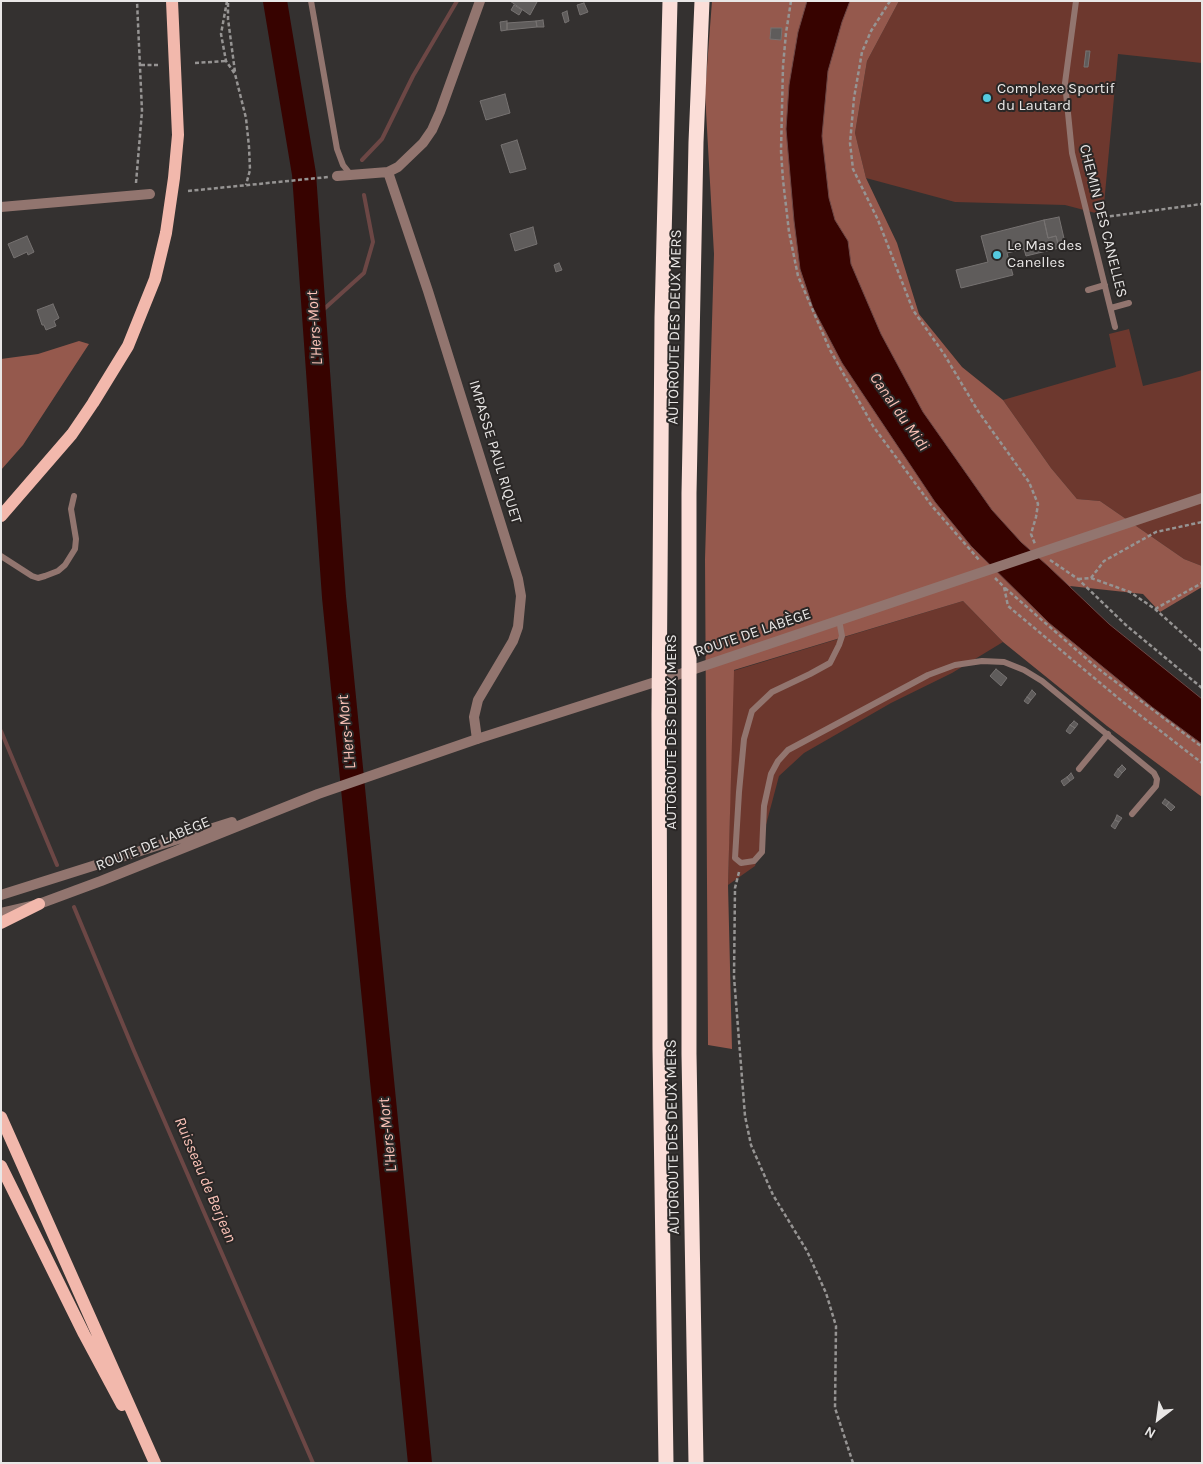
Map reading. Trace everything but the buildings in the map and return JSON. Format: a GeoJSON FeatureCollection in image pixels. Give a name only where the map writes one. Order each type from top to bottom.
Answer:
{"type":"FeatureCollection","features":[{"type":"Feature","properties":{"kind":"highway","name":"AUTOROUTE DES DEUX MERS"},"geometry":{"type":"LineString","coordinates":[[666,1463],[660,1059],[659,714],[662,317],[670,1]]}},
{"type":"Feature","properties":{"kind":"highway","name":"AUTOROUTE DES DEUX MERS"},"geometry":{"type":"LineString","coordinates":[[696,1463],[690,1054],[689,493],[696,152],[702,1]]}},
{"type":"Feature","properties":{"kind":"main road"},"geometry":{"type":"LineString","coordinates":[[1,516],[72,434],[98,396],[128,346],[155,279],[166,233],[178,135],[172,1]]}},
{"type":"Feature","properties":{"kind":"main road"},"geometry":{"type":"LineString","coordinates":[[1,923],[39,904]]}},
{"type":"Feature","properties":{"kind":"main road"},"geometry":{"type":"LineString","coordinates":[[1,1117],[155,1463]]}},
{"type":"Feature","properties":{"kind":"main road"},"geometry":{"type":"LineString","coordinates":[[1,1166],[84,1334],[151,1463]]}},
{"type":"Feature","properties":{"kind":"street"},"geometry":{"type":"LineString","coordinates":[[337,176],[388,172],[398,168],[423,143],[432,130],[440,112],[480,1]]}},
{"type":"Feature","properties":{"kind":"street","name":"IMPASSE PAUL RIQUET"},"geometry":{"type":"LineString","coordinates":[[388,172],[431,300],[518,579],[521,596],[518,628],[513,641],[478,700],[474,718],[477,739]]}},
{"type":"Feature","properties":{"kind":"street"},"geometry":{"type":"LineString","coordinates":[[1,207],[150,194]]}},
{"type":"Feature","properties":{"kind":"street","name":"ROUTE DE LABÈGE"},"geometry":{"type":"LineString","coordinates":[[1,895],[316,795],[477,739],[674,676],[1202,498]]}},
{"type":"Feature","properties":{"kind":"street","name":"ROUTE DE LABÈGE"},"geometry":{"type":"LineString","coordinates":[[1,913],[39,904],[316,795]]}},
{"type":"Feature","properties":{"kind":"lane"},"geometry":{"type":"LineString","coordinates":[[310,1],[337,149],[343,165],[351,175]]}},
{"type":"Feature","properties":{"kind":"lane","name":"CHEMIN DES CANELLES"},"geometry":{"type":"LineString","coordinates":[[1076,1],[1065,83],[1072,153],[1116,327]]}},
{"type":"Feature","properties":{"kind":"lane"},"geometry":{"type":"LineString","coordinates":[[1088,290],[1105,285]]}},
{"type":"Feature","properties":{"kind":"lane"},"geometry":{"type":"LineString","coordinates":[[1111,308],[1129,303]]}},
{"type":"Feature","properties":{"kind":"lane"},"geometry":{"type":"LineString","coordinates":[[1,556],[38,578],[51,574],[65,565],[75,548],[76,539],[71,509],[74,496]]}},
{"type":"Feature","properties":{"kind":"lane"},"geometry":{"type":"LineString","coordinates":[[839,620],[842,636],[830,662],[772,692],[752,711],[744,739],[739,792],[735,858],[742,863],[754,861],[762,852],[764,806],[771,774],[778,761],[788,750],[887,696],[937,672],[955,665],[982,660],[1004,662],[1024,670],[1042,681],[1154,773],[1157,780],[1156,786],[1132,814]]}},
{"type":"Feature","properties":{"kind":"lane"},"geometry":{"type":"LineString","coordinates":[[1078,769],[1108,734]]}},
{"type":"Feature","properties":{"kind":"path"},"geometry":{"type":"LineString","coordinates":[[129,196],[136,182],[142,111],[142,65],[137,1]]}},
{"type":"Feature","properties":{"kind":"path"},"geometry":{"type":"LineString","coordinates":[[228,1],[221,34],[226,61],[235,74]]}},
{"type":"Feature","properties":{"kind":"path"},"geometry":{"type":"LineString","coordinates":[[228,1],[228,19],[235,74],[246,118],[249,147],[250,170],[246,185]]}},
{"type":"Feature","properties":{"kind":"path"},"geometry":{"type":"LineString","coordinates":[[791,1],[782,75],[781,151],[789,232],[798,276],[830,350],[873,426],[932,506],[985,566]]}},
{"type":"Feature","properties":{"kind":"path"},"geometry":{"type":"LineString","coordinates":[[890,1],[871,31],[862,52],[854,98],[850,143],[852,169],[878,220],[912,310],[944,354],[978,411],[1029,482],[1038,504],[1031,534]]}},
{"type":"Feature","properties":{"kind":"path"},"geometry":{"type":"LineString","coordinates":[[195,63],[226,61]]}},
{"type":"Feature","properties":{"kind":"path"},"geometry":{"type":"LineString","coordinates":[[142,65],[159,65]]}},
{"type":"Feature","properties":{"kind":"path"},"geometry":{"type":"LineString","coordinates":[[188,191],[337,176]]}},
{"type":"Feature","properties":{"kind":"path"},"geometry":{"type":"LineString","coordinates":[[1088,219],[1202,204]]}},
{"type":"Feature","properties":{"kind":"path"},"geometry":{"type":"LineString","coordinates":[[1090,578],[1104,561],[1156,532],[1202,522]]}},
{"type":"Feature","properties":{"kind":"path"},"geometry":{"type":"LineString","coordinates":[[991,573],[1004,587],[1096,668],[1202,747]]}},
{"type":"Feature","properties":{"kind":"path"},"geometry":{"type":"LineString","coordinates":[[1202,651],[1155,610],[1130,592],[1090,578],[1078,579],[1127,626],[1202,688]]}},
{"type":"Feature","properties":{"kind":"path"},"geometry":{"type":"LineString","coordinates":[[1155,610],[1202,583]]}},
{"type":"Feature","properties":{"kind":"path"},"geometry":{"type":"LineString","coordinates":[[1004,587],[1008,606],[1123,702],[1202,763]]}},
{"type":"Feature","properties":{"kind":"path"},"geometry":{"type":"LineString","coordinates":[[742,863],[735,888],[734,977],[745,1116],[751,1145],[773,1195],[807,1251],[826,1293],[836,1326],[834,1408],[853,1463]]}},
{"type":"Feature","properties":{"kind":"shaded area"},"geometry":{"type":"Polygon","coordinates":[[[712,1],[899,1],[867,61],[855,133],[866,178],[897,243],[919,314],[962,367],[1003,400],[1051,468],[1077,499],[1100,501],[1184,559],[1202,566],[1202,587],[1160,612],[1143,594],[1070,586],[1152,707],[1202,744],[1202,797],[1107,726],[1003,642],[963,601],[734,670],[728,885],[732,1049],[708,1045],[705,559],[714,254],[705,93],[712,1]]]}},
{"type":"Feature","properties":{"kind":"shaded area","name":"Complexe Sportif du Lautard"},"geometry":{"type":"Polygon","coordinates":[[[899,1],[1202,1],[1202,63],[1118,54],[1103,215],[1065,205],[955,202],[866,178],[855,133],[867,61],[899,1]]]}},
{"type":"Feature","properties":{"kind":"shaded area"},"geometry":{"type":"Polygon","coordinates":[[[1129,329],[1143,386],[1202,370],[1202,566],[1184,559],[1100,501],[1077,499],[1051,468],[1003,400],[1116,367],[1109,334],[1129,329]]]}},
{"type":"Feature","properties":{"kind":"shaded area"},"geometry":{"type":"Polygon","coordinates":[[[79,341],[89,344],[23,445],[1,470],[1,359],[38,354],[79,341]]]}},
{"type":"Feature","properties":{"kind":"shaded area"},"geometry":{"type":"Polygon","coordinates":[[[963,601],[1003,642],[952,673],[891,703],[804,753],[779,776],[755,866],[728,885],[733,671],[963,601]]]}},
{"type":"Feature","properties":{"kind":"water","name":"Canal du Midi"},"geometry":{"type":"Polygon","coordinates":[[[807,1],[850,1],[828,71],[822,136],[829,198],[835,220],[848,241],[851,264],[881,334],[923,412],[992,510],[1021,542],[1109,624],[1202,699],[1202,744],[1152,707],[1049,623],[971,546],[935,502],[842,363],[813,308],[800,269],[794,221],[786,129],[789,85],[798,32],[807,1]]]}},
{"type":"Feature","properties":{"kind":"waterway","name":"L'Hers-Mort"},"geometry":{"type":"LineString","coordinates":[[275,1],[304,174],[334,597],[420,1463]]}},
{"type":"Feature","properties":{"kind":"waterway"},"geometry":{"type":"LineString","coordinates":[[362,160],[382,139],[413,76],[457,1]]}},
{"type":"Feature","properties":{"kind":"waterway"},"geometry":{"type":"LineString","coordinates":[[314,318],[364,273],[373,242],[364,195]]}},
{"type":"Feature","properties":{"kind":"waterway","name":"Ruisseau de Berjean"},"geometry":{"type":"LineString","coordinates":[[1,731],[57,865]]}},
{"type":"Feature","properties":{"kind":"waterway","name":"Ruisseau de Berjean"},"geometry":{"type":"LineString","coordinates":[[74,907],[134,1051],[313,1463]]}},
{"type":"Feature","properties":{"kind":"place","name":"Complexe Sportif du Lautard"},"geometry":{"type":"Point","coordinates":[987,98]}},
{"type":"Feature","properties":{"kind":"place","name":"Le Mas des Canelles"},"geometry":{"type":"Point","coordinates":[997,255]}}]}
